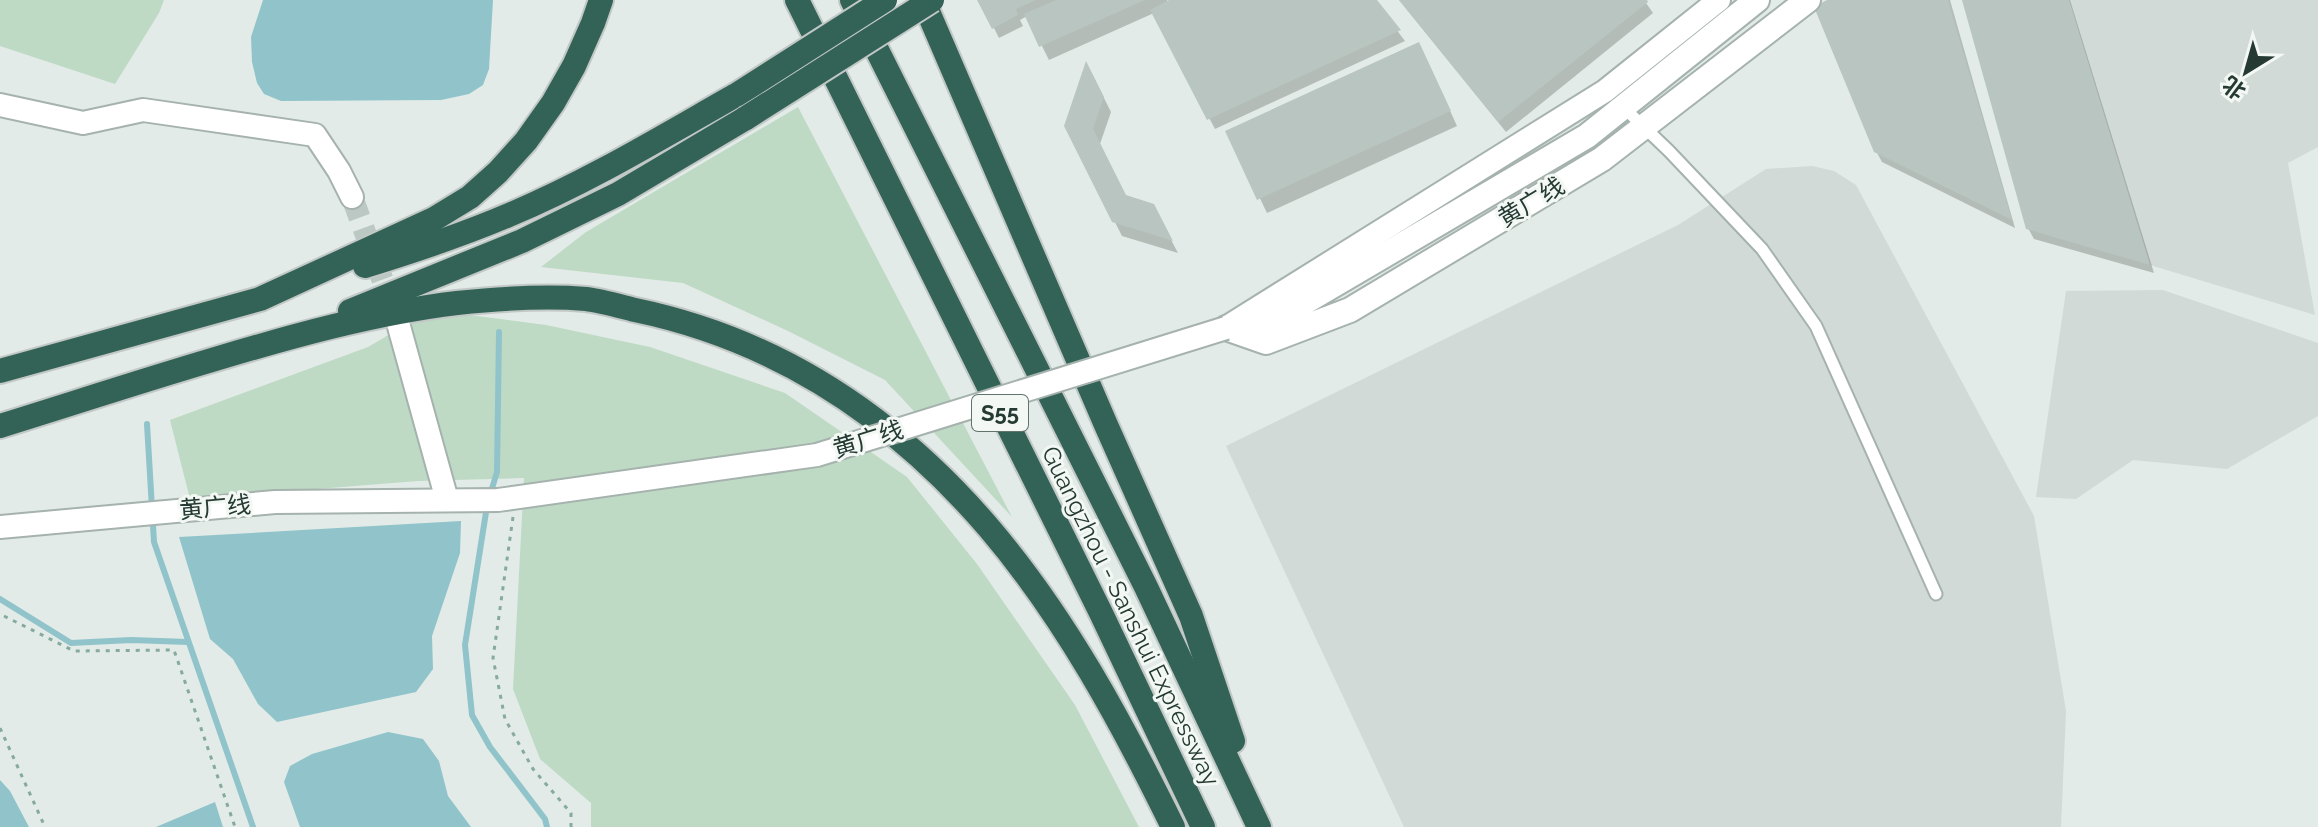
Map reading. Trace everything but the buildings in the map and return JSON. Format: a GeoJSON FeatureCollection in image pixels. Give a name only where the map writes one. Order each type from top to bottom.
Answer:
{"type":"FeatureCollection","features":[{"type":"Feature","properties":{"kind":"highway"},"geometry":{"type":"LineString","coordinates":[[260,299],[434,219],[470,197],[526,141],[553,103],[580,52],[601,0]]}},
{"type":"Feature","properties":{"kind":"highway","name":"Guangzhou - Sanshui Expressway"},"geometry":{"type":"LineString","coordinates":[[797,0],[1100,611],[1203,827]]}},
{"type":"Feature","properties":{"kind":"highway","name":"Guangzhou - Sanshui Expressway"},"geometry":{"type":"LineString","coordinates":[[852,0],[1146,587],[1260,827]]}},
{"type":"Feature","properties":{"kind":"highway"},"geometry":{"type":"LineString","coordinates":[[0,371],[260,299],[434,245],[511,215],[615,163],[736,95],[885,0]]}},
{"type":"Feature","properties":{"kind":"highway"},"geometry":{"type":"LineString","coordinates":[[923,0],[1191,616],[1260,827]]}},
{"type":"Feature","properties":{"kind":"highway"},"geometry":{"type":"LineString","coordinates":[[281,339],[522,241],[618,194],[746,118],[932,0]]}},
{"type":"Feature","properties":{"kind":"highway"},"geometry":{"type":"LineString","coordinates":[[0,426],[281,339],[400,311],[460,303],[586,299],[701,326],[803,370],[857,406],[943,479],[990,529],[1037,591],[1092,675],[1173,827]]}},
{"type":"Feature","properties":{"kind":"street"},"geometry":{"type":"LineString","coordinates":[[1614,99],[1719,0]]}},
{"type":"Feature","properties":{"kind":"street","name":"黄广线"},"geometry":{"type":"LineString","coordinates":[[0,527],[275,502],[498,499],[817,455],[1226,328],[1276,319],[1587,136],[1614,99],[1757,0]]}},
{"type":"Feature","properties":{"kind":"street","name":"黄广线"},"geometry":{"type":"LineString","coordinates":[[1226,328],[1266,342],[1350,310],[1602,159],[1808,0]]}},
{"type":"Feature","properties":{"kind":"street"},"geometry":{"type":"LineString","coordinates":[[0,105],[83,123],[143,110],[315,135],[352,197]]}},
{"type":"Feature","properties":{"kind":"street"},"geometry":{"type":"LineString","coordinates":[[398,323],[447,500]]}},
{"type":"Feature","properties":{"kind":"lane"},"geometry":{"type":"LineString","coordinates":[[1614,99],[1762,249],[1816,326],[1936,594]]}},
{"type":"Feature","properties":{"kind":"path"},"geometry":{"type":"LineString","coordinates":[[498,499],[493,658],[505,719],[533,769],[571,813],[571,827]]}},
{"type":"Feature","properties":{"kind":"path"},"geometry":{"type":"LineString","coordinates":[[4,616],[74,651],[174,650],[235,827]]}},
{"type":"Feature","properties":{"kind":"path"},"geometry":{"type":"LineString","coordinates":[[0,728],[45,827]]}},
{"type":"Feature","properties":{"kind":"shaded area"},"geometry":{"type":"Polygon","coordinates":[[[2069,0],[2318,0],[2318,147],[2288,163],[2315,315],[2150,265],[2069,0]]]}},
{"type":"Feature","properties":{"kind":"shaded area"},"geometry":{"type":"Polygon","coordinates":[[[1812,166],[1834,171],[1856,185],[2034,516],[2066,711],[2061,827],[1404,827],[1226,446],[1678,225],[1766,169],[1812,166]]]}},
{"type":"Feature","properties":{"kind":"shaded area"},"geometry":{"type":"Polygon","coordinates":[[[2163,290],[2318,343],[2318,416],[2227,469],[2133,460],[2076,499],[2036,497],[2066,291],[2163,290]]]}},
{"type":"Feature","properties":{"kind":"green space"},"geometry":{"type":"Polygon","coordinates":[[[0,0],[164,0],[115,84],[0,46],[0,0]]]}},
{"type":"Feature","properties":{"kind":"green space"},"geometry":{"type":"Polygon","coordinates":[[[798,107],[1012,517],[885,380],[683,283],[541,267],[586,232],[798,107]]]}},
{"type":"Feature","properties":{"kind":"green space"},"geometry":{"type":"Polygon","coordinates":[[[454,313],[546,325],[650,347],[785,393],[907,477],[977,564],[1075,705],[1139,827],[591,827],[591,803],[540,759],[513,689],[524,478],[418,481],[190,499],[170,420],[368,347],[414,320],[454,313]]]}},
{"type":"Feature","properties":{"kind":"water"},"geometry":{"type":"Polygon","coordinates":[[[263,0],[493,0],[489,69],[483,85],[469,94],[441,100],[281,101],[264,94],[257,83],[252,62],[251,37],[263,0]]]}},
{"type":"Feature","properties":{"kind":"water"},"geometry":{"type":"Polygon","coordinates":[[[461,521],[460,553],[432,636],[433,669],[416,692],[277,722],[258,704],[233,659],[210,639],[179,537],[461,521]]]}},
{"type":"Feature","properties":{"kind":"water"},"geometry":{"type":"Polygon","coordinates":[[[388,732],[423,739],[439,761],[448,796],[471,827],[300,827],[284,782],[290,766],[312,754],[388,732]]]}},
{"type":"Feature","properties":{"kind":"water"},"geometry":{"type":"Polygon","coordinates":[[[0,780],[10,791],[29,827],[0,827],[0,780]]]}},
{"type":"Feature","properties":{"kind":"water"},"geometry":{"type":"Polygon","coordinates":[[[215,802],[223,827],[156,827],[215,802]]]}},
{"type":"Feature","properties":{"kind":"waterway"},"geometry":{"type":"LineString","coordinates":[[490,495],[497,472],[499,332]]}},
{"type":"Feature","properties":{"kind":"waterway"},"geometry":{"type":"LineString","coordinates":[[147,424],[154,542],[253,827]]}},
{"type":"Feature","properties":{"kind":"waterway"},"geometry":{"type":"LineString","coordinates":[[487,506],[465,645],[472,715],[490,747],[545,819],[547,827]]}},
{"type":"Feature","properties":{"kind":"waterway"},"geometry":{"type":"LineString","coordinates":[[0,599],[71,643],[131,640],[188,642]]}},
{"type":"Feature","properties":{"kind":"tunnel"},"geometry":{"type":"LineString","coordinates":[[352,197],[394,311]]}}]}
